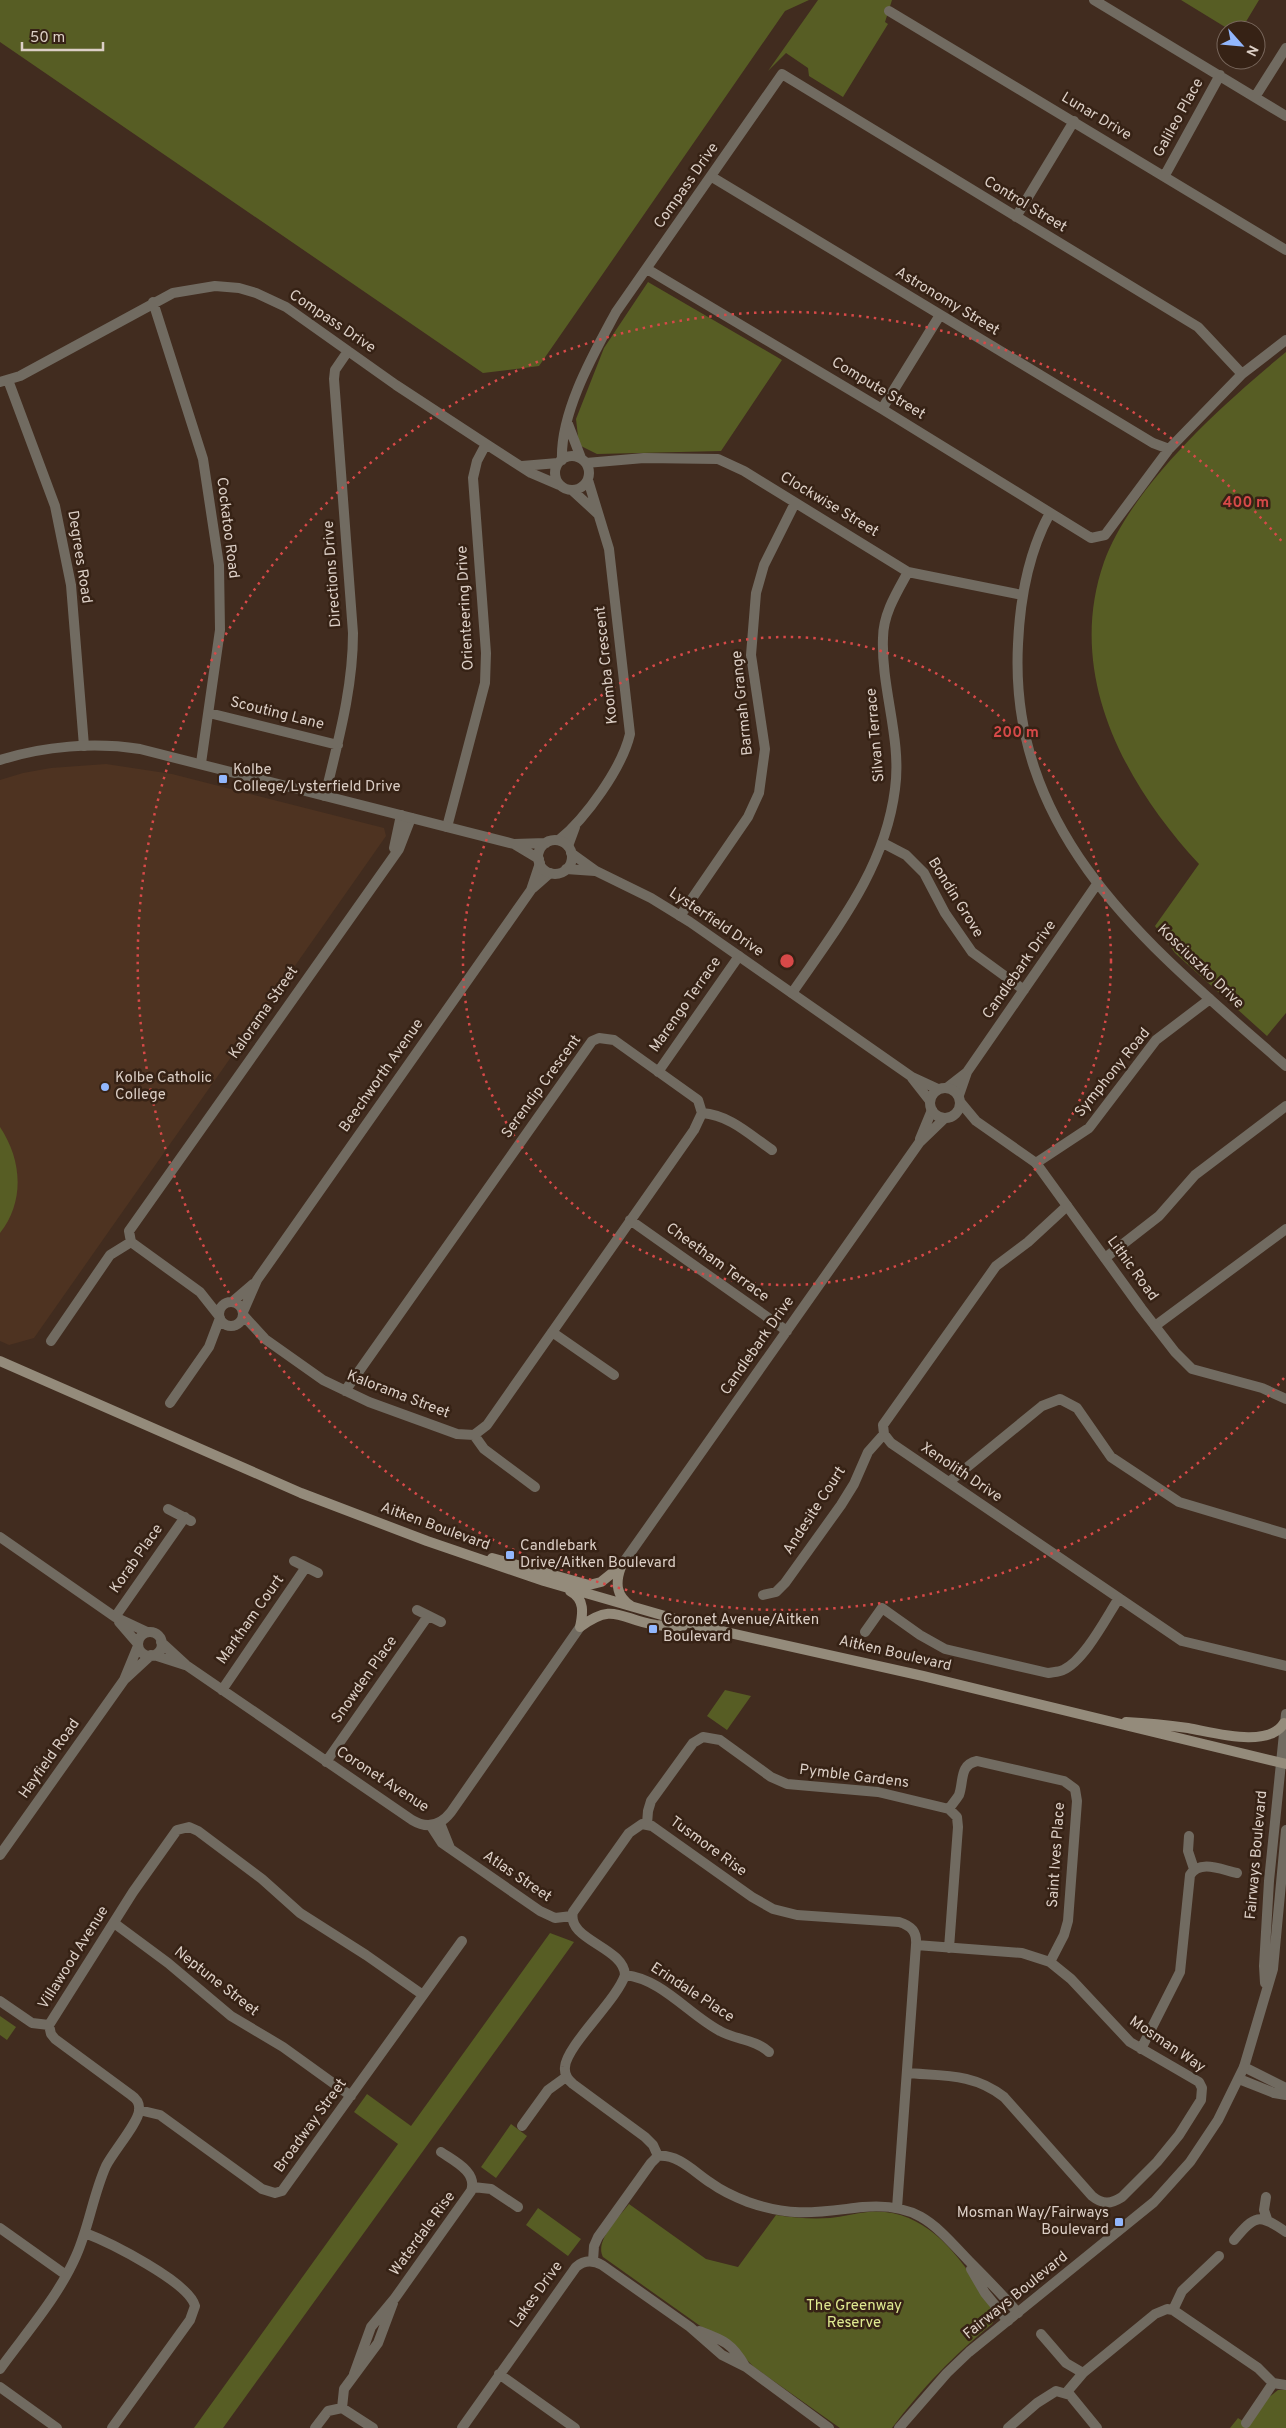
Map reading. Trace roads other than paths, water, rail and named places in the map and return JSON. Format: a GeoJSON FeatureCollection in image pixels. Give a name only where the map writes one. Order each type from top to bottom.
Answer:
{"type":"FeatureCollection","features":[{"type":"Feature","properties":{"kind":"main road","name":"Aitken Boulevard"},"geometry":{"type":"LineString","coordinates":[[0,1361],[302,1493],[448,1548],[558,1585],[703,1627],[923,1676],[1283,1764]]}},
{"type":"Feature","properties":{"kind":"main road"},"geometry":{"type":"LineString","coordinates":[[448,1548],[516,1563],[589,1585],[602,1582],[621,1566]]}},
{"type":"Feature","properties":{"kind":"main road"},"geometry":{"type":"LineString","coordinates":[[621,1566],[617,1587],[622,1599],[634,1608]]}},
{"type":"Feature","properties":{"kind":"main road"},"geometry":{"type":"LineString","coordinates":[[558,1585],[574,1593],[582,1604],[583,1613],[580,1627]]}},
{"type":"Feature","properties":{"kind":"main road"},"geometry":{"type":"LineString","coordinates":[[580,1627],[594,1617],[607,1613],[655,1625],[703,1627]]}},
{"type":"Feature","properties":{"kind":"main road"},"geometry":{"type":"LineString","coordinates":[[1105,1722],[1150,1723],[1240,1737],[1278,1730],[1285,1718]]}},
{"type":"Feature","properties":{"kind":"street"},"geometry":{"type":"LineString","coordinates":[[1094,0],[1286,116]]}},
{"type":"Feature","properties":{"kind":"street","name":"Lunar Drive"},"geometry":{"type":"LineString","coordinates":[[889,11],[1286,250]]}},
{"type":"Feature","properties":{"kind":"street"},"geometry":{"type":"LineString","coordinates":[[1255,97],[1286,48]]}},
{"type":"Feature","properties":{"kind":"street","name":"Compass Drive"},"geometry":{"type":"LineString","coordinates":[[560,462],[570,411],[599,344],[616,312],[712,177],[782,74]]}},
{"type":"Feature","properties":{"kind":"street","name":"Control Street"},"geometry":{"type":"LineString","coordinates":[[782,74],[1198,327],[1242,374]]}},
{"type":"Feature","properties":{"kind":"street","name":"Galileo Place"},"geometry":{"type":"LineString","coordinates":[[1164,175],[1220,75]]}},
{"type":"Feature","properties":{"kind":"street"},"geometry":{"type":"LineString","coordinates":[[1016,217],[1074,122]]}},
{"type":"Feature","properties":{"kind":"street","name":"Astronomy Street"},"geometry":{"type":"LineString","coordinates":[[712,177],[1153,443],[1169,449]]}},
{"type":"Feature","properties":{"kind":"street","name":"Compute Street"},"geometry":{"type":"LineString","coordinates":[[647,269],[882,409],[1091,538],[1105,535],[1169,449]]}},
{"type":"Feature","properties":{"kind":"street","name":"Compass Drive"},"geometry":{"type":"LineString","coordinates":[[4,381],[20,376],[173,293],[215,286],[238,288],[256,293],[286,307],[486,444],[531,473],[559,484]]}},
{"type":"Feature","properties":{"kind":"street","name":"Cockatoo Road"},"geometry":{"type":"LineString","coordinates":[[154,302],[203,460],[219,565],[220,630],[201,763]]}},
{"type":"Feature","properties":{"kind":"street"},"geometry":{"type":"LineString","coordinates":[[882,409],[940,315]]}},
{"type":"Feature","properties":{"kind":"street"},"geometry":{"type":"LineString","coordinates":[[1169,449],[1242,374],[1286,340]]}},
{"type":"Feature","properties":{"kind":"street","name":"Directions Drive"},"geometry":{"type":"LineString","coordinates":[[325,796],[348,699],[353,661],[353,633],[334,380],[335,370],[348,351]]}},
{"type":"Feature","properties":{"kind":"street","name":"Degrees Road"},"geometry":{"type":"LineString","coordinates":[[4,381],[55,506],[71,585],[84,746]]}},
{"type":"Feature","properties":{"kind":"street"},"geometry":{"type":"LineString","coordinates":[[568,423],[584,460],[589,479]]}},
{"type":"Feature","properties":{"kind":"street","name":"Orienteering Drive"},"geometry":{"type":"LineString","coordinates":[[447,827],[484,683],[486,653],[473,478],[477,461],[486,444]]}},
{"type":"Feature","properties":{"kind":"street"},"geometry":{"type":"LineString","coordinates":[[522,466],[560,462],[568,457],[584,460]]}},
{"type":"Feature","properties":{"kind":"street"},"geometry":{"type":"LineString","coordinates":[[560,462],[556,478],[564,489],[573,491],[580,489],[589,479],[619,459]]}},
{"type":"Feature","properties":{"kind":"street","name":"Clockwise Street"},"geometry":{"type":"LineString","coordinates":[[584,460],[718,459],[744,471],[908,572],[1022,595]]}},
{"type":"Feature","properties":{"kind":"street","name":"Koomba Crescent"},"geometry":{"type":"LineString","coordinates":[[566,846],[576,826],[614,771],[627,745],[630,734],[610,549],[589,479]]}},
{"type":"Feature","properties":{"kind":"street"},"geometry":{"type":"LineString","coordinates":[[573,491],[601,517]]}},
{"type":"Feature","properties":{"kind":"street","name":"Barmah Grange"},"geometry":{"type":"LineString","coordinates":[[680,916],[748,817],[759,793],[764,749],[752,655],[756,592],[764,566],[795,503]]}},
{"type":"Feature","properties":{"kind":"street","name":"Kosciuszko Drive"},"geometry":{"type":"LineString","coordinates":[[1050,513],[1035,545],[1022,595],[1017,656],[1018,690],[1033,767],[1043,796],[1058,827],[1097,884],[1168,960],[1286,1066]]}},
{"type":"Feature","properties":{"kind":"street","name":"Silvan Terrace"},"geometry":{"type":"LineString","coordinates":[[792,993],[858,898],[883,843],[896,788],[896,756],[882,637],[889,607],[908,572]]}},
{"type":"Feature","properties":{"kind":"street","name":"Scouting Lane"},"geometry":{"type":"LineString","coordinates":[[209,713],[338,745]]}},
{"type":"Feature","properties":{"kind":"street"},"geometry":{"type":"LineString","coordinates":[[0,760],[54,748],[84,746],[134,748],[201,763],[514,844],[546,843],[566,846],[571,862],[566,869],[559,873],[550,872],[539,861],[514,844]]}},
{"type":"Feature","properties":{"kind":"street","name":"Kalorama Street"},"geometry":{"type":"LineString","coordinates":[[131,1242],[129,1231],[133,1224],[403,840],[406,816]]}},
{"type":"Feature","properties":{"kind":"street"},"geometry":{"type":"LineString","coordinates":[[539,861],[540,850],[546,843]]}},
{"type":"Feature","properties":{"kind":"street","name":"Bondin Grove"},"geometry":{"type":"LineString","coordinates":[[883,843],[906,855],[924,872],[945,913],[972,952],[1024,990]]}},
{"type":"Feature","properties":{"kind":"street","name":"Lysterfield Drive"},"geometry":{"type":"LineString","coordinates":[[566,846],[596,871],[627,885],[680,916],[912,1077],[943,1088]]}},
{"type":"Feature","properties":{"kind":"street","name":"Beechworth Avenue"},"geometry":{"type":"LineString","coordinates":[[531,890],[539,861]]}},
{"type":"Feature","properties":{"kind":"street","name":"Lysterfield Drive"},"geometry":{"type":"LineString","coordinates":[[566,869],[596,871]]}},
{"type":"Feature","properties":{"kind":"street","name":"Beechworth Avenue"},"geometry":{"type":"LineString","coordinates":[[243,1313],[257,1280],[531,890],[550,872]]}},
{"type":"Feature","properties":{"kind":"street","name":"Candlebark Drive"},"geometry":{"type":"LineString","coordinates":[[960,1099],[967,1072],[1097,884]]}},
{"type":"Feature","properties":{"kind":"street","name":"Marengo Terrace"},"geometry":{"type":"LineString","coordinates":[[658,1072],[739,956]]}},
{"type":"Feature","properties":{"kind":"street","name":"Symphony Road"},"geometry":{"type":"LineString","coordinates":[[1036,1163],[1089,1128],[1156,1040],[1210,999]]}},
{"type":"Feature","properties":{"kind":"street","name":"Serendip Crescent"},"geometry":{"type":"LineString","coordinates":[[344,1392],[592,1041],[599,1038],[614,1040],[698,1100],[702,1113]]}},
{"type":"Feature","properties":{"kind":"street","name":"Candlebark Drive"},"geometry":{"type":"LineString","coordinates":[[943,1088],[967,1072]]}},
{"type":"Feature","properties":{"kind":"street","name":"Lysterfield Drive"},"geometry":{"type":"LineString","coordinates":[[912,1077],[931,1105]]}},
{"type":"Feature","properties":{"kind":"street"},"geometry":{"type":"LineString","coordinates":[[943,1088],[960,1099],[958,1112],[948,1118],[937,1116],[931,1105],[943,1088]]}},
{"type":"Feature","properties":{"kind":"street","name":"Lithic Road"},"geometry":{"type":"LineString","coordinates":[[960,1099],[976,1121],[1036,1163],[1155,1326],[1175,1352],[1192,1369],[1262,1388],[1286,1399]]}},
{"type":"Feature","properties":{"kind":"street","name":"Candlebark Drive"},"geometry":{"type":"LineString","coordinates":[[919,1143],[931,1105]]}},
{"type":"Feature","properties":{"kind":"street"},"geometry":{"type":"LineString","coordinates":[[1105,1258],[1159,1216],[1195,1175],[1286,1106]]}},
{"type":"Feature","properties":{"kind":"street"},"geometry":{"type":"LineString","coordinates":[[535,1487],[484,1449],[474,1434],[487,1425],[694,1130],[702,1113],[728,1119],[772,1150]]}},
{"type":"Feature","properties":{"kind":"street","name":"Candlebark Drive"},"geometry":{"type":"LineString","coordinates":[[621,1566],[919,1143],[948,1118]]}},
{"type":"Feature","properties":{"kind":"street","name":"Lithic Road"},"geometry":{"type":"LineString","coordinates":[[948,1118],[976,1121]]}},
{"type":"Feature","properties":{"kind":"street"},"geometry":{"type":"LineString","coordinates":[[884,1434],[883,1425],[996,1266],[1028,1242],[1067,1206]]}},
{"type":"Feature","properties":{"kind":"street","name":"Cheetham Terrace"},"geometry":{"type":"LineString","coordinates":[[630,1220],[787,1331]]}},
{"type":"Feature","properties":{"kind":"street"},"geometry":{"type":"LineString","coordinates":[[1155,1326],[1286,1229]]}},
{"type":"Feature","properties":{"kind":"street"},"geometry":{"type":"LineString","coordinates":[[52,1341],[110,1256],[131,1242],[200,1292],[214,1299],[231,1302],[239,1306],[243,1313],[241,1322],[209,1347]]}},
{"type":"Feature","properties":{"kind":"street","name":"Beechworth Avenue"},"geometry":{"type":"LineString","coordinates":[[231,1302],[257,1280]]}},
{"type":"Feature","properties":{"kind":"street"},"geometry":{"type":"LineString","coordinates":[[200,1292],[224,1324],[233,1327]]}},
{"type":"Feature","properties":{"kind":"street"},"geometry":{"type":"LineString","coordinates":[[170,1403],[209,1347],[223,1305],[231,1302]]}},
{"type":"Feature","properties":{"kind":"street","name":"Kalorama Street"},"geometry":{"type":"LineString","coordinates":[[243,1313],[265,1339],[323,1380],[344,1392],[458,1434],[474,1434]]}},
{"type":"Feature","properties":{"kind":"street","name":"Kalorama Street"},"geometry":{"type":"LineString","coordinates":[[233,1327],[265,1339]]}},
{"type":"Feature","properties":{"kind":"street"},"geometry":{"type":"LineString","coordinates":[[552,1332],[614,1375]]}},
{"type":"Feature","properties":{"kind":"street"},"geometry":{"type":"LineString","coordinates":[[949,1482],[1042,1406],[1060,1399],[1077,1408],[1112,1457],[1179,1502],[1286,1534]]}},
{"type":"Feature","properties":{"kind":"street","name":"Xenolith Drive"},"geometry":{"type":"LineString","coordinates":[[884,1434],[891,1443],[1182,1641],[1286,1666]]}},
{"type":"Feature","properties":{"kind":"street","name":"Andesite Court"},"geometry":{"type":"LineString","coordinates":[[763,1595],[776,1592],[785,1583],[841,1505],[854,1484],[868,1452],[884,1434]]}},
{"type":"Feature","properties":{"kind":"street","name":"Korab Place"},"geometry":{"type":"LineString","coordinates":[[115,1617],[188,1519],[168,1509]]}},
{"type":"Feature","properties":{"kind":"street"},"geometry":{"type":"LineString","coordinates":[[0,1537],[115,1617],[147,1632],[155,1633],[161,1642],[160,1650],[152,1655],[141,1652],[138,1645],[115,1617]]}},
{"type":"Feature","properties":{"kind":"street","name":"Markham Court"},"geometry":{"type":"LineString","coordinates":[[294,1561],[318,1573]]}},
{"type":"Feature","properties":{"kind":"street","name":"Markham Court"},"geometry":{"type":"LineString","coordinates":[[222,1690],[306,1567]]}},
{"type":"Feature","properties":{"kind":"street"},"geometry":{"type":"LineString","coordinates":[[865,1632],[882,1608],[920,1635],[945,1649],[1048,1673],[1062,1671],[1071,1665],[1086,1648],[1119,1598]]}},
{"type":"Feature","properties":{"kind":"street"},"geometry":{"type":"LineString","coordinates":[[417,1610],[440,1622]]}},
{"type":"Feature","properties":{"kind":"street","name":"Snowden Place"},"geometry":{"type":"LineString","coordinates":[[326,1762],[428,1616]]}},
{"type":"Feature","properties":{"kind":"street","name":"Coronet Avenue"},"geometry":{"type":"LineString","coordinates":[[161,1642],[186,1665],[326,1762],[412,1820],[424,1826],[436,1824],[451,1812],[580,1627]]}},
{"type":"Feature","properties":{"kind":"street"},"geometry":{"type":"LineString","coordinates":[[138,1645],[140,1636],[147,1632]]}},
{"type":"Feature","properties":{"kind":"street","name":"Hayfield Road"},"geometry":{"type":"LineString","coordinates":[[124,1680],[138,1645]]}},
{"type":"Feature","properties":{"kind":"street","name":"Coronet Avenue"},"geometry":{"type":"LineString","coordinates":[[152,1655],[186,1665]]}},
{"type":"Feature","properties":{"kind":"street","name":"Hayfield Road"},"geometry":{"type":"LineString","coordinates":[[0,1855],[124,1680],[152,1655]]}},
{"type":"Feature","properties":{"kind":"street","name":"Fairways Boulevard"},"geometry":{"type":"LineString","coordinates":[[1264,1999],[1267,1907],[1283,1764],[1285,1718]]}},
{"type":"Feature","properties":{"kind":"street","name":"Pymble Gardens"},"geometry":{"type":"LineString","coordinates":[[647,1824],[648,1811],[652,1801],[693,1743],[703,1736],[720,1740],[771,1777],[787,1784],[878,1792],[949,1808]]}},
{"type":"Feature","properties":{"kind":"street","name":"Saint Ives Place"},"geometry":{"type":"LineString","coordinates":[[949,1808],[960,1793],[964,1771],[969,1764],[977,1761],[1064,1781],[1074,1788],[1077,1801],[1068,1921],[1064,1935],[1050,1962]]}},
{"type":"Feature","properties":{"kind":"street"},"geometry":{"type":"LineString","coordinates":[[949,1808],[956,1817],[958,1827],[949,1948]]}},
{"type":"Feature","properties":{"kind":"street","name":"Atlas Street"},"geometry":{"type":"LineString","coordinates":[[436,1824],[450,1848],[545,1914],[555,1918],[572,1916]]}},
{"type":"Feature","properties":{"kind":"street","name":"Tusmore Rise"},"geometry":{"type":"LineString","coordinates":[[572,1916],[576,1906],[629,1833],[637,1826],[647,1824],[762,1904],[796,1915],[899,1922],[913,1930],[917,1937],[916,1946]]}},
{"type":"Feature","properties":{"kind":"street","name":"Villawood Avenue"},"geometry":{"type":"LineString","coordinates":[[139,2110],[138,2102],[132,2095],[54,2039],[51,2034],[50,2025],[114,1923],[172,1836],[180,1828],[189,1827],[198,1831],[300,1913],[351,1945],[423,1995]]}},
{"type":"Feature","properties":{"kind":"street","name":"Fairways Boulevard"},"geometry":{"type":"LineString","coordinates":[[899,2428],[947,2373],[1008,2321],[1132,2222],[1169,2187],[1190,2162],[1218,2120],[1244,2067],[1273,1968],[1286,1830]]}},
{"type":"Feature","properties":{"kind":"street"},"geometry":{"type":"LineString","coordinates":[[1141,2049],[1180,1972],[1188,1881],[1194,1869],[1188,1851],[1189,1836]]}},
{"type":"Feature","properties":{"kind":"street"},"geometry":{"type":"LineString","coordinates":[[1194,1869],[1204,1866],[1237,1873]]}},
{"type":"Feature","properties":{"kind":"street"},"geometry":{"type":"LineString","coordinates":[[1267,1907],[1280,1907]]}},
{"type":"Feature","properties":{"kind":"street"},"geometry":{"type":"LineString","coordinates":[[572,1916],[578,1930],[622,1963],[625,1975],[618,1988],[568,2057],[565,2067],[566,2077],[650,2141],[658,2156]]}},
{"type":"Feature","properties":{"kind":"street","name":"Neptune Street"},"geometry":{"type":"LineString","coordinates":[[114,1923],[168,1963],[231,2016],[283,2047],[351,2096]]}},
{"type":"Feature","properties":{"kind":"street","name":"Broadway Street"},"geometry":{"type":"LineString","coordinates":[[139,2110],[151,2111],[160,2115],[262,2189],[275,2193],[282,2191],[462,1941]]}},
{"type":"Feature","properties":{"kind":"street"},"geometry":{"type":"LineString","coordinates":[[897,2208],[916,1946]]}},
{"type":"Feature","properties":{"kind":"street","name":"Mosman Way"},"geometry":{"type":"LineString","coordinates":[[907,2073],[973,2079],[995,2090],[1004,2096],[1092,2196],[1104,2203],[1109,2203],[1122,2197],[1157,2162],[1179,2135],[1201,2100],[1202,2088],[1195,2078],[1141,2049],[1123,2036],[1071,1979],[1050,1962],[1022,1953],[916,1946]]}},
{"type":"Feature","properties":{"kind":"street","name":"Erindale Place"},"geometry":{"type":"LineString","coordinates":[[625,1975],[644,1978],[716,2029],[758,2044],[769,2052]]}},
{"type":"Feature","properties":{"kind":"street"},"geometry":{"type":"LineString","coordinates":[[0,2001],[32,2023],[50,2025]]}},
{"type":"Feature","properties":{"kind":"street"},"geometry":{"type":"LineString","coordinates":[[1244,2067],[1286,2088]]}},
{"type":"Feature","properties":{"kind":"street"},"geometry":{"type":"LineString","coordinates":[[522,2126],[551,2086],[566,2077]]}},
{"type":"Feature","properties":{"kind":"street"},"geometry":{"type":"LineString","coordinates":[[1239,2079],[1274,2093],[1286,2095]]}},
{"type":"Feature","properties":{"kind":"street"},"geometry":{"type":"LineString","coordinates":[[0,2369],[66,2275],[85,2233],[104,2172],[139,2110]]}},
{"type":"Feature","properties":{"kind":"street","name":"Waterdale Rise"},"geometry":{"type":"LineString","coordinates":[[441,2152],[469,2173],[473,2187]]}},
{"type":"Feature","properties":{"kind":"street"},"geometry":{"type":"LineString","coordinates":[[658,2156],[674,2158],[718,2188],[746,2201],[778,2210],[809,2213],[863,2207],[897,2208],[930,2222],[949,2238],[995,2285],[1018,2313]]}},
{"type":"Feature","properties":{"kind":"street"},"geometry":{"type":"LineString","coordinates":[[658,2156],[598,2237],[594,2246],[593,2261],[602,2265],[690,2327],[728,2343],[734,2348],[746,2367],[829,2428]]}},
{"type":"Feature","properties":{"kind":"street","name":"Waterdale Rise"},"geometry":{"type":"LineString","coordinates":[[473,2187],[491,2189],[518,2207]]}},
{"type":"Feature","properties":{"kind":"street","name":"Waterdale Rise"},"geometry":{"type":"LineString","coordinates":[[342,2408],[342,2394],[354,2374],[378,2343],[395,2298],[473,2187]]}},
{"type":"Feature","properties":{"kind":"street"},"geometry":{"type":"LineString","coordinates":[[1266,2197],[1264,2210],[1267,2220]]}},
{"type":"Feature","properties":{"kind":"street"},"geometry":{"type":"LineString","coordinates":[[1234,2240],[1256,2219],[1267,2220],[1286,2232]]}},
{"type":"Feature","properties":{"kind":"street"},"geometry":{"type":"LineString","coordinates":[[0,2228],[66,2275]]}},
{"type":"Feature","properties":{"kind":"street"},"geometry":{"type":"LineString","coordinates":[[85,2233],[104,2240],[138,2258],[188,2294],[195,2306],[190,2320],[112,2428]]}},
{"type":"Feature","properties":{"kind":"street"},"geometry":{"type":"LineString","coordinates":[[960,2251],[985,2293],[1008,2321]]}},
{"type":"Feature","properties":{"kind":"street"},"geometry":{"type":"LineString","coordinates":[[1173,2310],[1182,2291],[1219,2256]]}},
{"type":"Feature","properties":{"kind":"street","name":"Lakes Drive"},"geometry":{"type":"LineString","coordinates":[[462,2428],[576,2267],[583,2262],[593,2261]]}},
{"type":"Feature","properties":{"kind":"street"},"geometry":{"type":"LineString","coordinates":[[1066,2393],[1083,2373],[1155,2314],[1167,2309],[1173,2310],[1258,2368],[1273,2383],[1286,2385]]}},
{"type":"Feature","properties":{"kind":"street"},"geometry":{"type":"LineString","coordinates":[[1041,2334],[1066,2363],[1083,2373]]}},
{"type":"Feature","properties":{"kind":"street"},"geometry":{"type":"LineString","coordinates":[[499,2374],[575,2428]]}},
{"type":"Feature","properties":{"kind":"street"},"geometry":{"type":"LineString","coordinates":[[1246,2422],[1273,2383]]}},
{"type":"Feature","properties":{"kind":"street"},"geometry":{"type":"LineString","coordinates":[[0,2387],[57,2428]]}},
{"type":"Feature","properties":{"kind":"street"},"geometry":{"type":"LineString","coordinates":[[1008,2428],[1049,2393],[1056,2391],[1066,2393],[1074,2399],[1098,2428]]}},
{"type":"Feature","properties":{"kind":"street"},"geometry":{"type":"LineString","coordinates":[[315,2428],[328,2411],[342,2408],[373,2428]]}},
{"type":"Feature","properties":{"kind":"street","name":"Fairways Boulevard"},"geometry":{"type":"LineString","coordinates":[[904,2428],[909,2418]]}},
{"type":"Feature","properties":{"kind":"place","name":"Kolbe College/Lysterfield Drive"},"geometry":{"type":"Point","coordinates":[223,779]}},
{"type":"Feature","properties":{"kind":"place","name":"Kolbe Catholic College"},"geometry":{"type":"Point","coordinates":[105,1087]}},
{"type":"Feature","properties":{"kind":"place","name":"Candlebark Drive/Aitken Boulevard"},"geometry":{"type":"Point","coordinates":[510,1555]}},
{"type":"Feature","properties":{"kind":"place","name":"Coronet Avenue/Aitken Boulevard"},"geometry":{"type":"Point","coordinates":[653,1629]}},
{"type":"Feature","properties":{"kind":"place","name":"Mosman Way/Fairways Boulevard"},"geometry":{"type":"Point","coordinates":[1119,2222]}},
{"type":"Feature","properties":{"kind":"park label","name":"The Greenway Reserve"},"geometry":{"type":"Point","coordinates":[854,2314]}}]}
